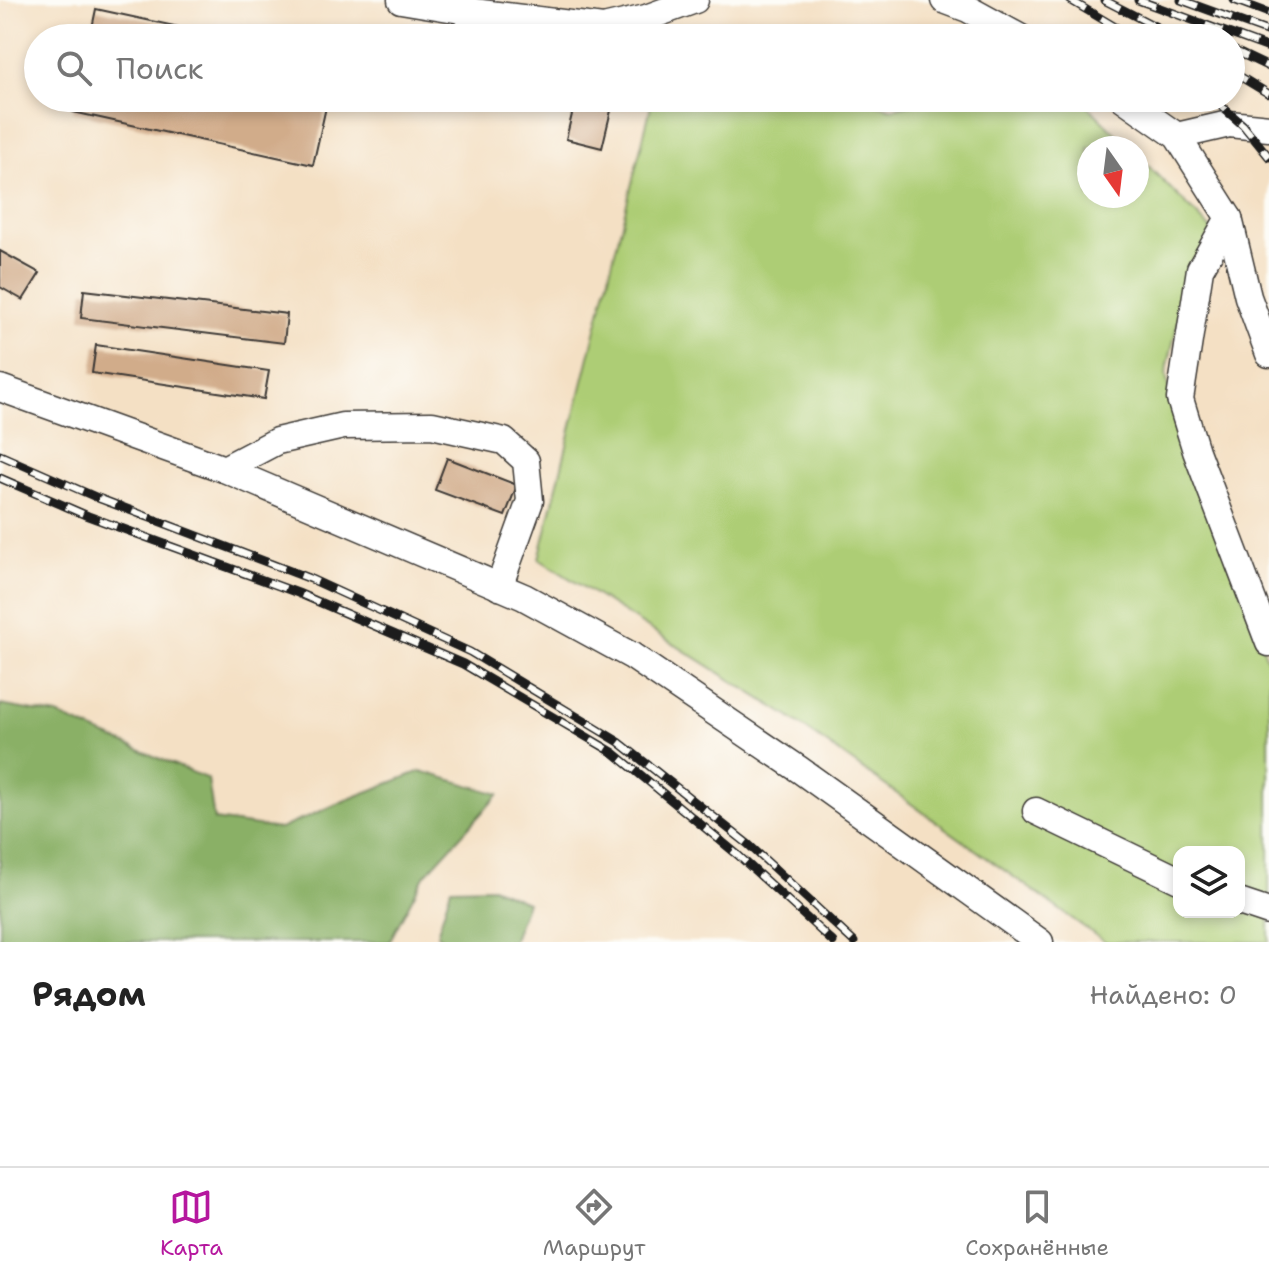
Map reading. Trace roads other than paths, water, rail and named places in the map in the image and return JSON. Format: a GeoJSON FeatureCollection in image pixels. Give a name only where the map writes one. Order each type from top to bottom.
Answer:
{"type":"FeatureCollection","features":[{"type":"Feature","properties":{"kind":"street"},"geometry":{"type":"LineString","coordinates":[[401,0],[576,24]]}},
{"type":"Feature","properties":{"kind":"street"},"geometry":{"type":"LineString","coordinates":[[620,24],[695,0]]}},
{"type":"Feature","properties":{"kind":"street"},"geometry":{"type":"LineString","coordinates":[[944,0],[995,24]]}},
{"type":"Feature","properties":{"kind":"street"},"geometry":{"type":"LineString","coordinates":[[1143,112],[1177,136],[1229,218],[1248,297],[1269,354]]}},
{"type":"Feature","properties":{"kind":"street"},"geometry":{"type":"LineString","coordinates":[[1177,136],[1229,124],[1269,128]]}},
{"type":"Feature","properties":{"kind":"street"},"geometry":{"type":"LineString","coordinates":[[1229,218],[1200,269],[1180,399],[1196,451],[1269,643]]}},
{"type":"Feature","properties":{"kind":"street"},"geometry":{"type":"LineString","coordinates":[[0,388],[224,469],[524,597],[632,656],[800,770],[1040,942]]}},
{"type":"Feature","properties":{"kind":"street"},"geometry":{"type":"LineString","coordinates":[[224,469],[277,441],[343,426],[432,425],[504,441],[526,461],[530,501],[499,587]]}},
{"type":"Feature","properties":{"kind":"street"},"geometry":{"type":"LineString","coordinates":[[1036,811],[1173,877]]}},
{"type":"Feature","properties":{"kind":"street"},"geometry":{"type":"LineString","coordinates":[[1245,904],[1269,912]]}},
{"type":"Feature","properties":{"kind":"railway"},"geometry":{"type":"LineString","coordinates":[[1070,0],[1110,24]]}},
{"type":"Feature","properties":{"kind":"railway"},"geometry":{"type":"LineString","coordinates":[[1104,0],[1151,24]]}},
{"type":"Feature","properties":{"kind":"railway"},"geometry":{"type":"LineString","coordinates":[[1138,0],[1204,24]]}},
{"type":"Feature","properties":{"kind":"railway"},"geometry":{"type":"LineString","coordinates":[[1181,0],[1269,32]]}},
{"type":"Feature","properties":{"kind":"railway"},"geometry":{"type":"LineString","coordinates":[[1234,0],[1269,13]]}},
{"type":"Feature","properties":{"kind":"railway"},"geometry":{"type":"LineString","coordinates":[[1245,39],[1269,48]]}},
{"type":"Feature","properties":{"kind":"railway"},"geometry":{"type":"LineString","coordinates":[[1245,56],[1269,67]]}},
{"type":"Feature","properties":{"kind":"railway"},"geometry":{"type":"LineString","coordinates":[[1245,79],[1269,94]]}},
{"type":"Feature","properties":{"kind":"railway"},"geometry":{"type":"LineString","coordinates":[[1228,112],[1269,157]]}},
{"type":"Feature","properties":{"kind":"railway"},"geometry":{"type":"LineString","coordinates":[[0,455],[98,498],[311,579],[470,652],[619,742],[748,844],[854,942]]}},
{"type":"Feature","properties":{"kind":"railway"},"geometry":{"type":"LineString","coordinates":[[0,478],[88,516],[298,593],[463,664],[614,753],[738,855],[833,942]]}}]}
